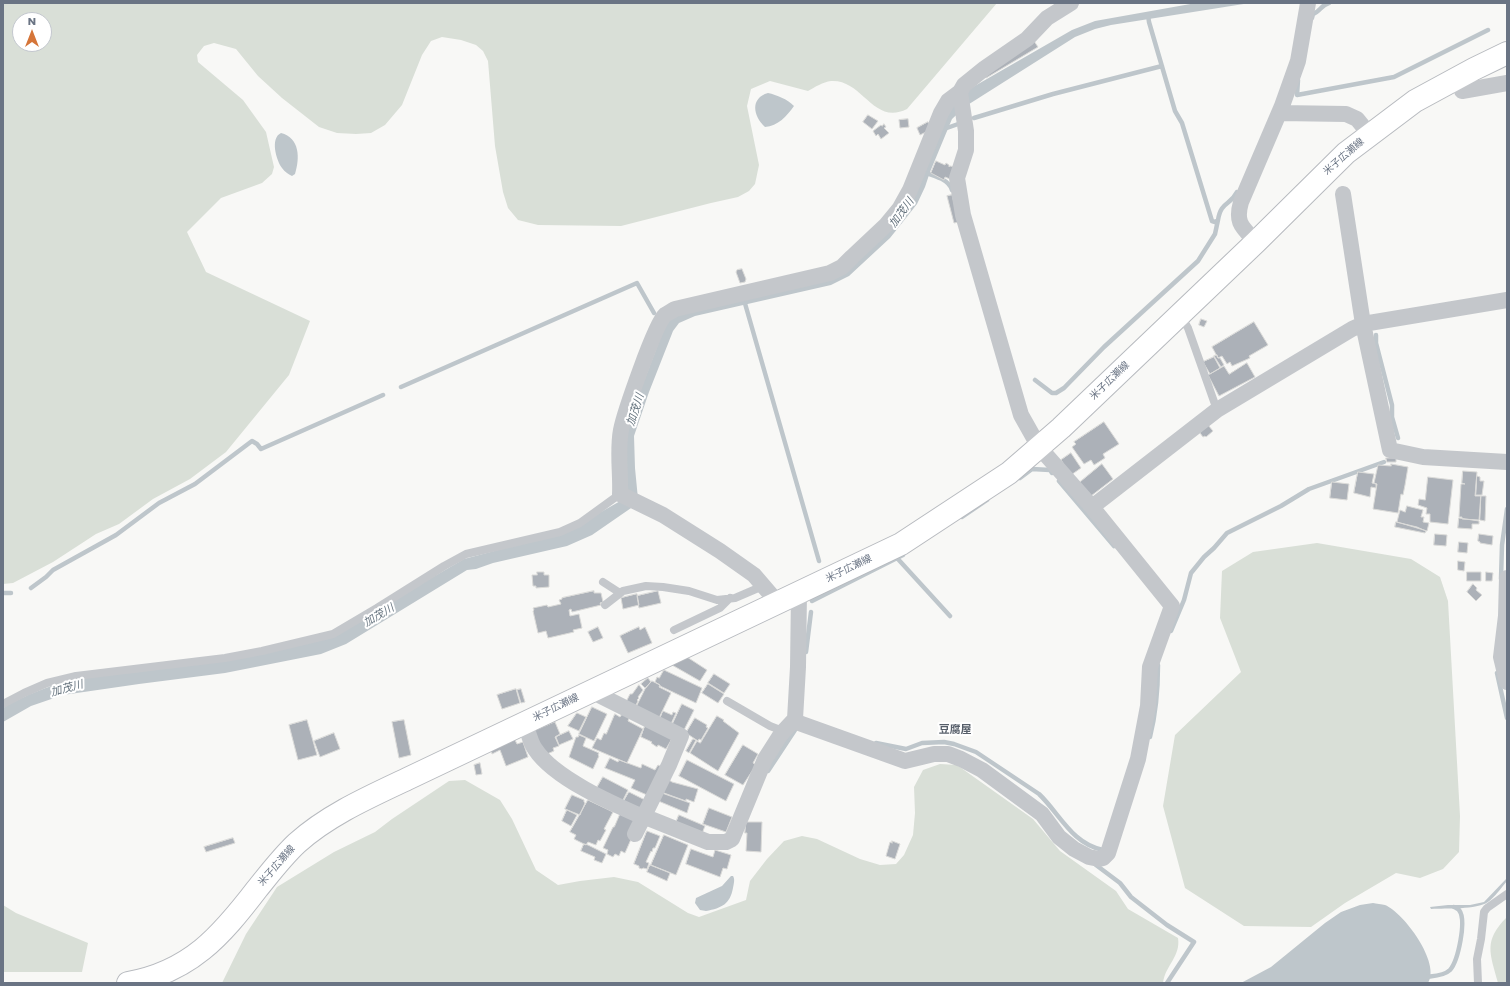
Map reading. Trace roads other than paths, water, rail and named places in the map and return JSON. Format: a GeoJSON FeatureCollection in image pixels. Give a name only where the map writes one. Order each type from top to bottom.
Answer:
{"type":"FeatureCollection","features":[{"type":"Feature","properties":{"kind":"main road","name":"米子広瀬線"},"geometry":{"type":"LineString","coordinates":[[128,983],[145,980],[170,970],[190,959],[208,945],[227,927],[285,855],[297,843],[334,817],[379,792],[901,544],[1009,473],[1062,428],[1256,242],[1346,153],[1415,101],[1507,53]]}},
{"type":"Feature","properties":{"kind":"street"},"geometry":{"type":"LineString","coordinates":[[778,603],[754,575],[720,551],[663,514],[620,494],[621,429],[649,346],[664,316],[675,309],[830,273],[842,267],[886,225],[900,208],[910,190],[941,113],[948,101],[960,92],[964,86],[985,68],[1027,39],[1047,18],[1071,3]]}},
{"type":"Feature","properties":{"kind":"street"},"geometry":{"type":"LineString","coordinates":[[1256,242],[1239,222],[1238,212],[1280,113],[1298,61],[1308,3]]}},
{"type":"Feature","properties":{"kind":"street"},"geometry":{"type":"LineString","coordinates":[[1462,91],[1507,83]]}},
{"type":"Feature","properties":{"kind":"street"},"geometry":{"type":"LineString","coordinates":[[795,719],[798,723],[905,761],[934,754],[948,754],[961,759],[982,770],[1042,814],[1060,837],[1074,849],[1089,857],[1099,859],[1103,858],[1108,853],[1138,759],[1148,706],[1150,667],[1172,606],[1092,507],[1039,447],[1021,415],[963,214],[957,178],[966,150],[966,131],[960,92]]}},
{"type":"Feature","properties":{"kind":"street"},"geometry":{"type":"LineString","coordinates":[[1280,113],[1346,114],[1358,119],[1370,135]]}},
{"type":"Feature","properties":{"kind":"street"},"geometry":{"type":"LineString","coordinates":[[1343,194],[1363,324],[1390,450],[1423,457],[1507,462]]}},
{"type":"Feature","properties":{"kind":"street"},"geometry":{"type":"LineString","coordinates":[[1092,507],[1216,410],[1352,329],[1363,324],[1507,300]]}},
{"type":"Feature","properties":{"kind":"street"},"geometry":{"type":"LineString","coordinates":[[1507,578],[1506,616],[1501,657],[1507,682]]}},
{"type":"Feature","properties":{"kind":"street"},"geometry":{"type":"LineString","coordinates":[[525,723],[535,749],[555,771],[582,787],[643,817],[708,842],[726,842],[732,838],[765,759],[783,732],[795,719],[798,667],[799,593]]}},
{"type":"Feature","properties":{"kind":"street"},"geometry":{"type":"LineString","coordinates":[[591,691],[681,736],[669,765],[635,834]]}},
{"type":"Feature","properties":{"kind":"lane"},"geometry":{"type":"LineString","coordinates":[[1180,314],[1188,328],[1216,410]]}},
{"type":"Feature","properties":{"kind":"lane"},"geometry":{"type":"LineString","coordinates":[[3,704],[24,692],[48,683],[76,676],[225,658],[269,650],[333,634],[466,554],[560,532],[580,523],[620,494]]}},
{"type":"Feature","properties":{"kind":"lane"},"geometry":{"type":"LineString","coordinates":[[603,582],[620,593]]}},
{"type":"Feature","properties":{"kind":"lane"},"geometry":{"type":"LineString","coordinates":[[605,605],[623,591],[646,586],[690,591],[717,600],[735,598],[763,586]]}},
{"type":"Feature","properties":{"kind":"lane"},"geometry":{"type":"LineString","coordinates":[[674,630],[720,608],[730,598]]}},
{"type":"Feature","properties":{"kind":"lane"},"geometry":{"type":"LineString","coordinates":[[727,702],[783,732]]}},
{"type":"Feature","properties":{"kind":"lane"},"geometry":{"type":"LineString","coordinates":[[1478,983],[1477,959],[1484,912],[1487,908],[1507,894]]}},
{"type":"Feature","properties":{"kind":"water","name":"加茂川"},"geometry":{"type":"Polygon","coordinates":[[[1196,3],[1250,3],[1111,25],[1095,29],[1075,37],[966,106],[952,119],[917,204],[890,238],[849,276],[831,285],[695,316],[679,323],[673,331],[649,392],[634,436],[638,499],[634,506],[592,535],[567,546],[467,570],[346,644],[321,654],[225,673],[63,695],[31,706],[3,722],[3,708],[28,695],[64,682],[328,638],[464,559],[566,532],[622,500],[622,439],[668,318],[833,273],[887,227],[944,116],[966,91],[1072,30],[1095,21],[1196,3]]]}},
{"type":"Feature","properties":{"kind":"water"},"geometry":{"type":"Polygon","coordinates":[[[768,93],[788,101],[794,106],[778,123],[765,127],[758,118],[755,108],[758,99],[762,95],[768,93]]]}},
{"type":"Feature","properties":{"kind":"water"},"geometry":{"type":"Polygon","coordinates":[[[281,133],[292,139],[297,149],[297,168],[295,174],[292,176],[282,168],[276,155],[276,139],[281,133]]]}},
{"type":"Feature","properties":{"kind":"water"},"geometry":{"type":"Polygon","coordinates":[[[731,876],[734,877],[734,883],[732,893],[727,902],[721,907],[706,911],[700,910],[695,903],[696,898],[722,886],[731,876]]]}},
{"type":"Feature","properties":{"kind":"water"},"geometry":{"type":"Polygon","coordinates":[[[1507,878],[1507,881],[1496,895],[1483,905],[1461,908],[1431,909],[1430,907],[1470,905],[1484,902],[1507,878]]]}},
{"type":"Feature","properties":{"kind":"water"},"geometry":{"type":"Polygon","coordinates":[[[1373,903],[1385,905],[1393,910],[1410,928],[1425,952],[1429,964],[1431,974],[1428,983],[1241,983],[1271,967],[1325,923],[1341,912],[1360,905],[1373,903]]]}},
{"type":"Feature","properties":{"kind":"waterway"},"geometry":{"type":"LineString","coordinates":[[1312,18],[1313,14],[1329,3]]}},
{"type":"Feature","properties":{"kind":"waterway"},"geometry":{"type":"LineString","coordinates":[[1035,380],[1052,393],[1056,393],[1064,388],[1104,347],[1198,261],[1215,234],[1218,220],[1215,222],[1212,221],[1182,123],[1175,111],[1148,15]]}},
{"type":"Feature","properties":{"kind":"waterway"},"geometry":{"type":"LineString","coordinates":[[1298,80],[1297,95],[1394,77],[1488,30]]}},
{"type":"Feature","properties":{"kind":"waterway"},"geometry":{"type":"LineString","coordinates":[[974,118],[1053,94],[1162,66]]}},
{"type":"Feature","properties":{"kind":"waterway"},"geometry":{"type":"LineString","coordinates":[[944,129],[961,123]]}},
{"type":"Feature","properties":{"kind":"waterway"},"geometry":{"type":"LineString","coordinates":[[926,173],[945,181],[952,190]]}},
{"type":"Feature","properties":{"kind":"waterway"},"geometry":{"type":"LineString","coordinates":[[1218,220],[1223,206],[1232,200],[1237,192]]}},
{"type":"Feature","properties":{"kind":"waterway"},"geometry":{"type":"LineString","coordinates":[[401,387],[637,283],[654,313]]}},
{"type":"Feature","properties":{"kind":"waterway"},"geometry":{"type":"LineString","coordinates":[[744,300],[819,561]]}},
{"type":"Feature","properties":{"kind":"waterway"},"geometry":{"type":"LineString","coordinates":[[1376,335],[1376,343],[1392,405],[1392,417],[1398,438]]}},
{"type":"Feature","properties":{"kind":"waterway"},"geometry":{"type":"LineString","coordinates":[[31,588],[53,570],[116,535],[159,503],[195,484],[252,441],[261,449],[383,395]]}},
{"type":"Feature","properties":{"kind":"waterway"},"geometry":{"type":"LineString","coordinates":[[1171,631],[1184,600],[1191,573],[1227,533],[1281,506],[1309,489],[1384,462]]}},
{"type":"Feature","properties":{"kind":"waterway"},"geometry":{"type":"LineString","coordinates":[[1020,478],[1032,469],[1050,470],[1052,473]]}},
{"type":"Feature","properties":{"kind":"waterway"},"geometry":{"type":"LineString","coordinates":[[1059,481],[1114,546]]}},
{"type":"Feature","properties":{"kind":"waterway"},"geometry":{"type":"LineString","coordinates":[[962,517],[987,500]]}},
{"type":"Feature","properties":{"kind":"waterway"},"geometry":{"type":"LineString","coordinates":[[1501,579],[1502,545],[1507,509]]}},
{"type":"Feature","properties":{"kind":"waterway"},"geometry":{"type":"LineString","coordinates":[[812,601],[903,555]]}},
{"type":"Feature","properties":{"kind":"waterway"},"geometry":{"type":"LineString","coordinates":[[897,558],[950,616]]}},
{"type":"Feature","properties":{"kind":"waterway"},"geometry":{"type":"LineString","coordinates":[[3,593],[11,593]]}},
{"type":"Feature","properties":{"kind":"waterway"},"geometry":{"type":"LineString","coordinates":[[806,652],[811,612]]}},
{"type":"Feature","properties":{"kind":"waterway"},"geometry":{"type":"LineString","coordinates":[[1150,737],[1154,719],[1158,683],[1158,665]]}},
{"type":"Feature","properties":{"kind":"waterway"},"geometry":{"type":"LineString","coordinates":[[1497,673],[1507,718]]}},
{"type":"Feature","properties":{"kind":"waterway"},"geometry":{"type":"LineString","coordinates":[[768,771],[795,730]]}},
{"type":"Feature","properties":{"kind":"waterway"},"geometry":{"type":"LineString","coordinates":[[876,743],[906,749],[922,743],[944,742],[976,752],[1039,794],[1067,827],[1083,842],[1092,847],[1103,850]]}},
{"type":"Feature","properties":{"kind":"waterway"},"geometry":{"type":"LineString","coordinates":[[1096,865],[1120,883],[1131,897],[1167,925],[1194,942],[1167,983]]}},
{"type":"Feature","properties":{"kind":"waterway"},"geometry":{"type":"LineString","coordinates":[[1426,977],[1448,972],[1456,958],[1462,931],[1462,922],[1459,910],[1454,907]]}},
{"type":"Feature","properties":{"kind":"district","name":"豆腐屋"},"geometry":{"type":"Point","coordinates":[955,730]}}]}
